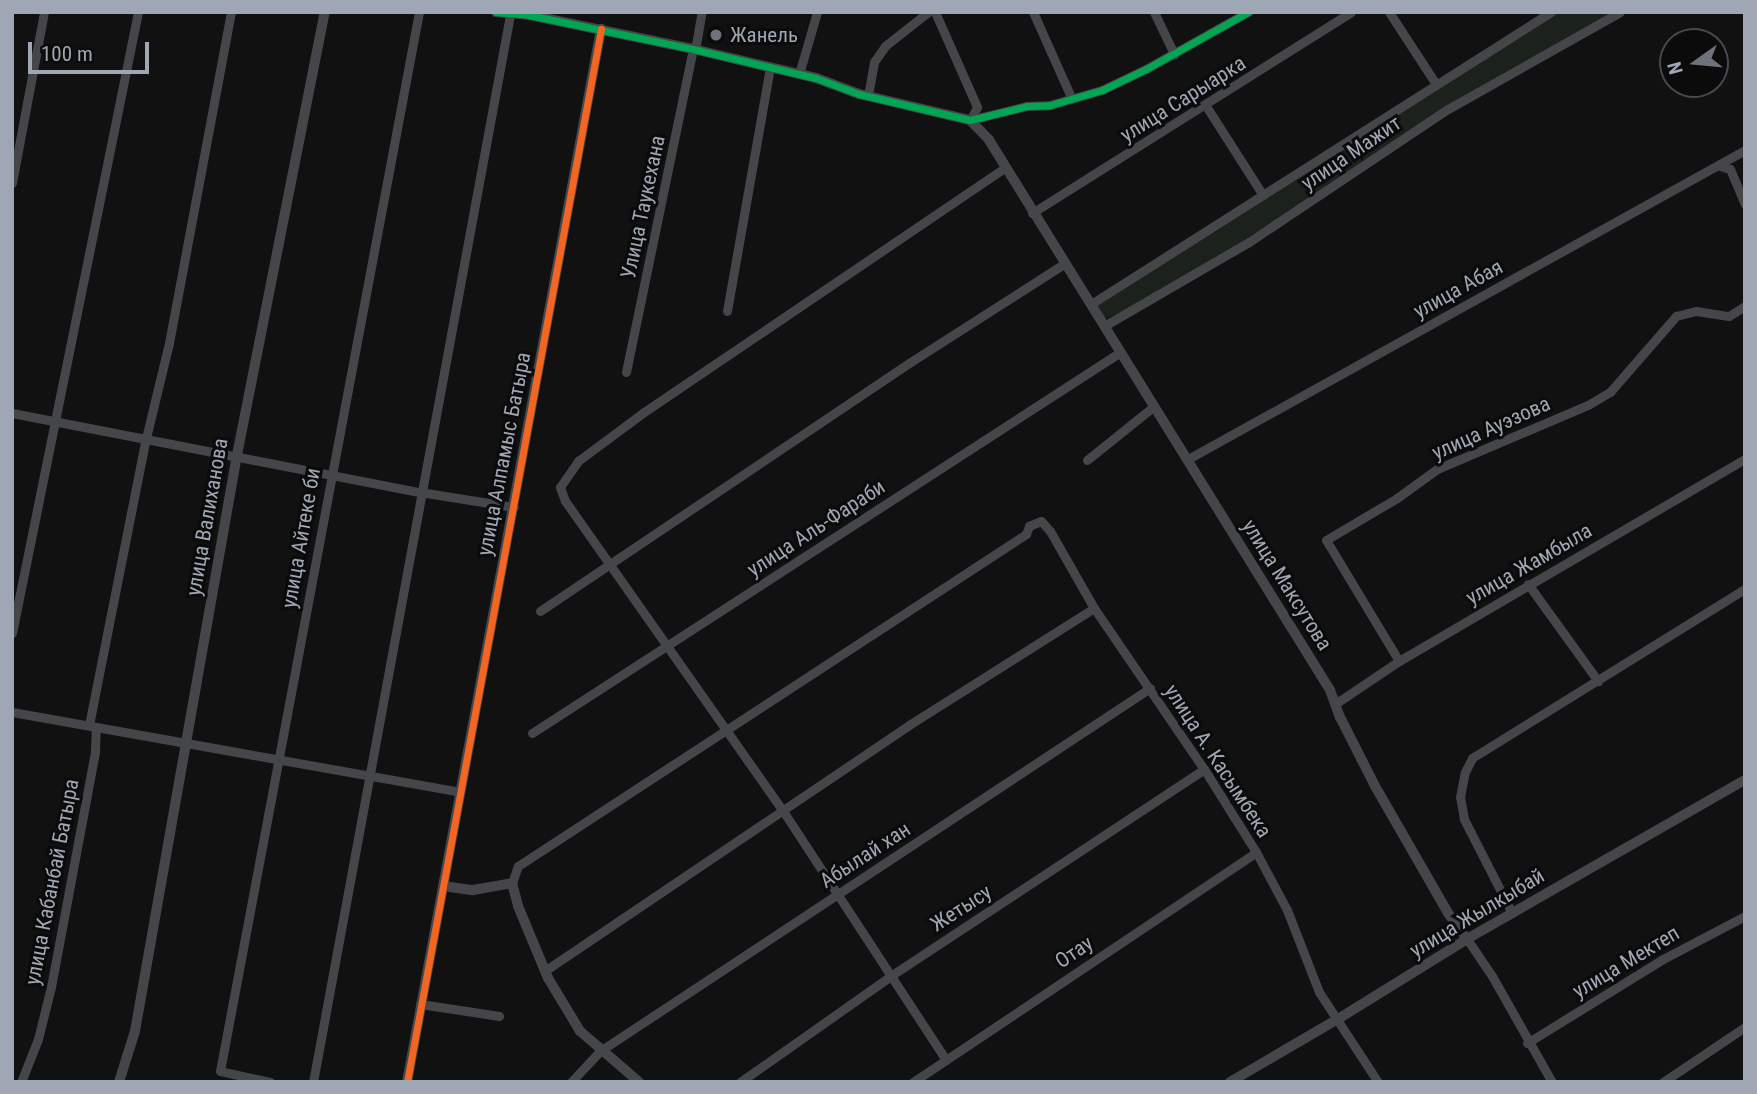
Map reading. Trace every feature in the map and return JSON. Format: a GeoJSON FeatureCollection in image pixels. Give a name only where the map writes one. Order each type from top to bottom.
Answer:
{"type":"FeatureCollection","features":[{"type":"Feature","properties":{"kind":"street"},"geometry":{"type":"LineString","coordinates":[[12,183],[44,12]]}},
{"type":"Feature","properties":{"kind":"street"},"geometry":{"type":"LineString","coordinates":[[12,632],[138,12]]}},
{"type":"Feature","properties":{"kind":"street","name":"улица Кабанбай Батыра"},"geometry":{"type":"LineString","coordinates":[[21,1082],[38,1039],[51,987],[95,751],[92,726],[146,438],[169,343],[231,12]]}},
{"type":"Feature","properties":{"kind":"street","name":"улица Валиханова"},"geometry":{"type":"LineString","coordinates":[[119,1082],[135,1031],[237,455],[325,12]]}},
{"type":"Feature","properties":{"kind":"street","name":"улица Айтеке би"},"geometry":{"type":"LineString","coordinates":[[270,1082],[220,1071],[419,12]]}},
{"type":"Feature","properties":{"kind":"street"},"geometry":{"type":"LineString","coordinates":[[496,12],[510,15],[559,16],[601,29],[799,74],[869,96],[970,120],[1027,106],[1050,105],[1102,90],[1174,54],[1248,12]]}},
{"type":"Feature","properties":{"kind":"street","name":"Улица Таукехана"},"geometry":{"type":"LineString","coordinates":[[626,372],[702,12]]}},
{"type":"Feature","properties":{"kind":"street"},"geometry":{"type":"LineString","coordinates":[[799,74],[817,12]]}},
{"type":"Feature","properties":{"kind":"street"},"geometry":{"type":"LineString","coordinates":[[869,96],[874,62],[885,46],[928,12]]}},
{"type":"Feature","properties":{"kind":"street"},"geometry":{"type":"LineString","coordinates":[[936,12],[977,107],[970,120]]}},
{"type":"Feature","properties":{"kind":"street"},"geometry":{"type":"LineString","coordinates":[[1033,12],[1072,99]]}},
{"type":"Feature","properties":{"kind":"street"},"geometry":{"type":"LineString","coordinates":[[1154,12],[1174,54]]}},
{"type":"Feature","properties":{"kind":"street","name":"улица Сарыарка"},"geometry":{"type":"LineString","coordinates":[[1032,213],[1206,106],[1351,12]]}},
{"type":"Feature","properties":{"kind":"street"},"geometry":{"type":"LineString","coordinates":[[1389,12],[1436,83]]}},
{"type":"Feature","properties":{"kind":"street"},"geometry":{"type":"LineString","coordinates":[[1091,304],[1551,12]]}},
{"type":"Feature","properties":{"kind":"street","name":"улица Мажит"},"geometry":{"type":"LineString","coordinates":[[1104,326],[1249,242],[1448,109],[1620,12]]}},
{"type":"Feature","properties":{"kind":"street"},"geometry":{"type":"LineString","coordinates":[[313,1082],[510,15]]}},
{"type":"Feature","properties":{"kind":"street","name":"улица Алпамыс Батыра"},"geometry":{"type":"LineString","coordinates":[[407,1082],[601,29]]}},
{"type":"Feature","properties":{"kind":"street"},"geometry":{"type":"LineString","coordinates":[[727,311],[770,67]]}},
{"type":"Feature","properties":{"kind":"street"},"geometry":{"type":"LineString","coordinates":[[1206,106],[1263,195]]}},
{"type":"Feature","properties":{"kind":"street","name":"улица Максутова"},"geometry":{"type":"LineString","coordinates":[[970,120],[989,139],[1004,168],[1153,407],[1188,458],[1329,690],[1375,786],[1448,913],[1492,976],[1527,1043],[1552,1082]]}},
{"type":"Feature","properties":{"kind":"street","name":"улица Абая"},"geometry":{"type":"LineString","coordinates":[[1188,458],[1745,150]]}},
{"type":"Feature","properties":{"kind":"street"},"geometry":{"type":"LineString","coordinates":[[1720,166],[1730,169],[1745,204]]}},
{"type":"Feature","properties":{"kind":"street"},"geometry":{"type":"LineString","coordinates":[[946,1060],[783,811],[565,501],[560,486],[578,461],[654,405],[1004,168]]}},
{"type":"Feature","properties":{"kind":"street"},"geometry":{"type":"LineString","coordinates":[[540,611],[1064,264]]}},
{"type":"Feature","properties":{"kind":"street","name":"улица Ауэзова"},"geometry":{"type":"LineString","coordinates":[[1399,661],[1326,540],[1397,498],[1437,470],[1588,405],[1610,392],[1676,316],[1696,310],[1730,316],[1745,306]]}},
{"type":"Feature","properties":{"kind":"street","name":"улица Аль-Фараби"},"geometry":{"type":"LineString","coordinates":[[532,733],[1119,352]]}},
{"type":"Feature","properties":{"kind":"street"},"geometry":{"type":"LineString","coordinates":[[1087,460],[1153,407]]}},
{"type":"Feature","properties":{"kind":"street"},"geometry":{"type":"LineString","coordinates":[[12,413],[331,472],[420,492],[514,506]]}},
{"type":"Feature","properties":{"kind":"street","name":"улица Жамбыла"},"geometry":{"type":"LineString","coordinates":[[1335,704],[1399,661],[1745,459]]}},
{"type":"Feature","properties":{"kind":"street","name":"улица А. Касымбека"},"geometry":{"type":"LineString","coordinates":[[727,729],[1026,534],[1029,526],[1041,521],[1050,531],[1094,608],[1204,769],[1256,852],[1287,911],[1319,992],[1378,1082]]}},
{"type":"Feature","properties":{"kind":"street"},"geometry":{"type":"LineString","coordinates":[[1528,584],[1598,681]]}},
{"type":"Feature","properties":{"kind":"street"},"geometry":{"type":"LineString","coordinates":[[1512,913],[1464,819],[1460,797],[1465,772],[1472,758],[1745,589]]}},
{"type":"Feature","properties":{"kind":"street"},"geometry":{"type":"LineString","coordinates":[[546,970],[932,710],[1094,608]]}},
{"type":"Feature","properties":{"kind":"street","name":"Абылай хан"},"geometry":{"type":"LineString","coordinates":[[571,1082],[600,1051],[1150,688]]}},
{"type":"Feature","properties":{"kind":"street"},"geometry":{"type":"LineString","coordinates":[[12,712],[459,792]]}},
{"type":"Feature","properties":{"kind":"street"},"geometry":{"type":"LineString","coordinates":[[639,1082],[580,1031],[546,970],[518,906],[512,883],[518,866],[727,729]]}},
{"type":"Feature","properties":{"kind":"street","name":"Жетысу"},"geometry":{"type":"LineString","coordinates":[[740,1082],[892,975],[1204,769]]}},
{"type":"Feature","properties":{"kind":"street","name":"улица Жылкыбай"},"geometry":{"type":"LineString","coordinates":[[1230,1082],[1466,939],[1745,780]]}},
{"type":"Feature","properties":{"kind":"street","name":"Отау"},"geometry":{"type":"LineString","coordinates":[[913,1082],[1256,852]]}},
{"type":"Feature","properties":{"kind":"street"},"geometry":{"type":"LineString","coordinates":[[443,886],[473,890],[512,883]]}},
{"type":"Feature","properties":{"kind":"street","name":"улица Мектеп"},"geometry":{"type":"LineString","coordinates":[[1527,1043],[1662,959],[1745,916]]}},
{"type":"Feature","properties":{"kind":"street"},"geometry":{"type":"LineString","coordinates":[[421,1004],[499,1016]]}},
{"type":"Feature","properties":{"kind":"street"},"geometry":{"type":"LineString","coordinates":[[1663,1082],[1745,1027]]}},
{"type":"Feature","properties":{"kind":"shaded area"},"geometry":{"type":"Polygon","coordinates":[[[1554,12],[1624,12],[1449,109],[1154,298],[1098,322],[1089,306],[1554,12]]]}},
{"type":"Feature","properties":{"kind":"transit line"},"geometry":{"type":"LineString","coordinates":[[496,12],[529,15],[693,49],[816,78],[859,94],[970,120],[1027,106],[1050,105],[1102,90],[1146,69],[1248,12]]}},
{"type":"Feature","properties":{"kind":"transit line"},"geometry":{"type":"LineString","coordinates":[[407,1082],[601,29]]}},
{"type":"Feature","properties":{"kind":"place","name":"Жанель"},"geometry":{"type":"Point","coordinates":[716,35]}}]}
